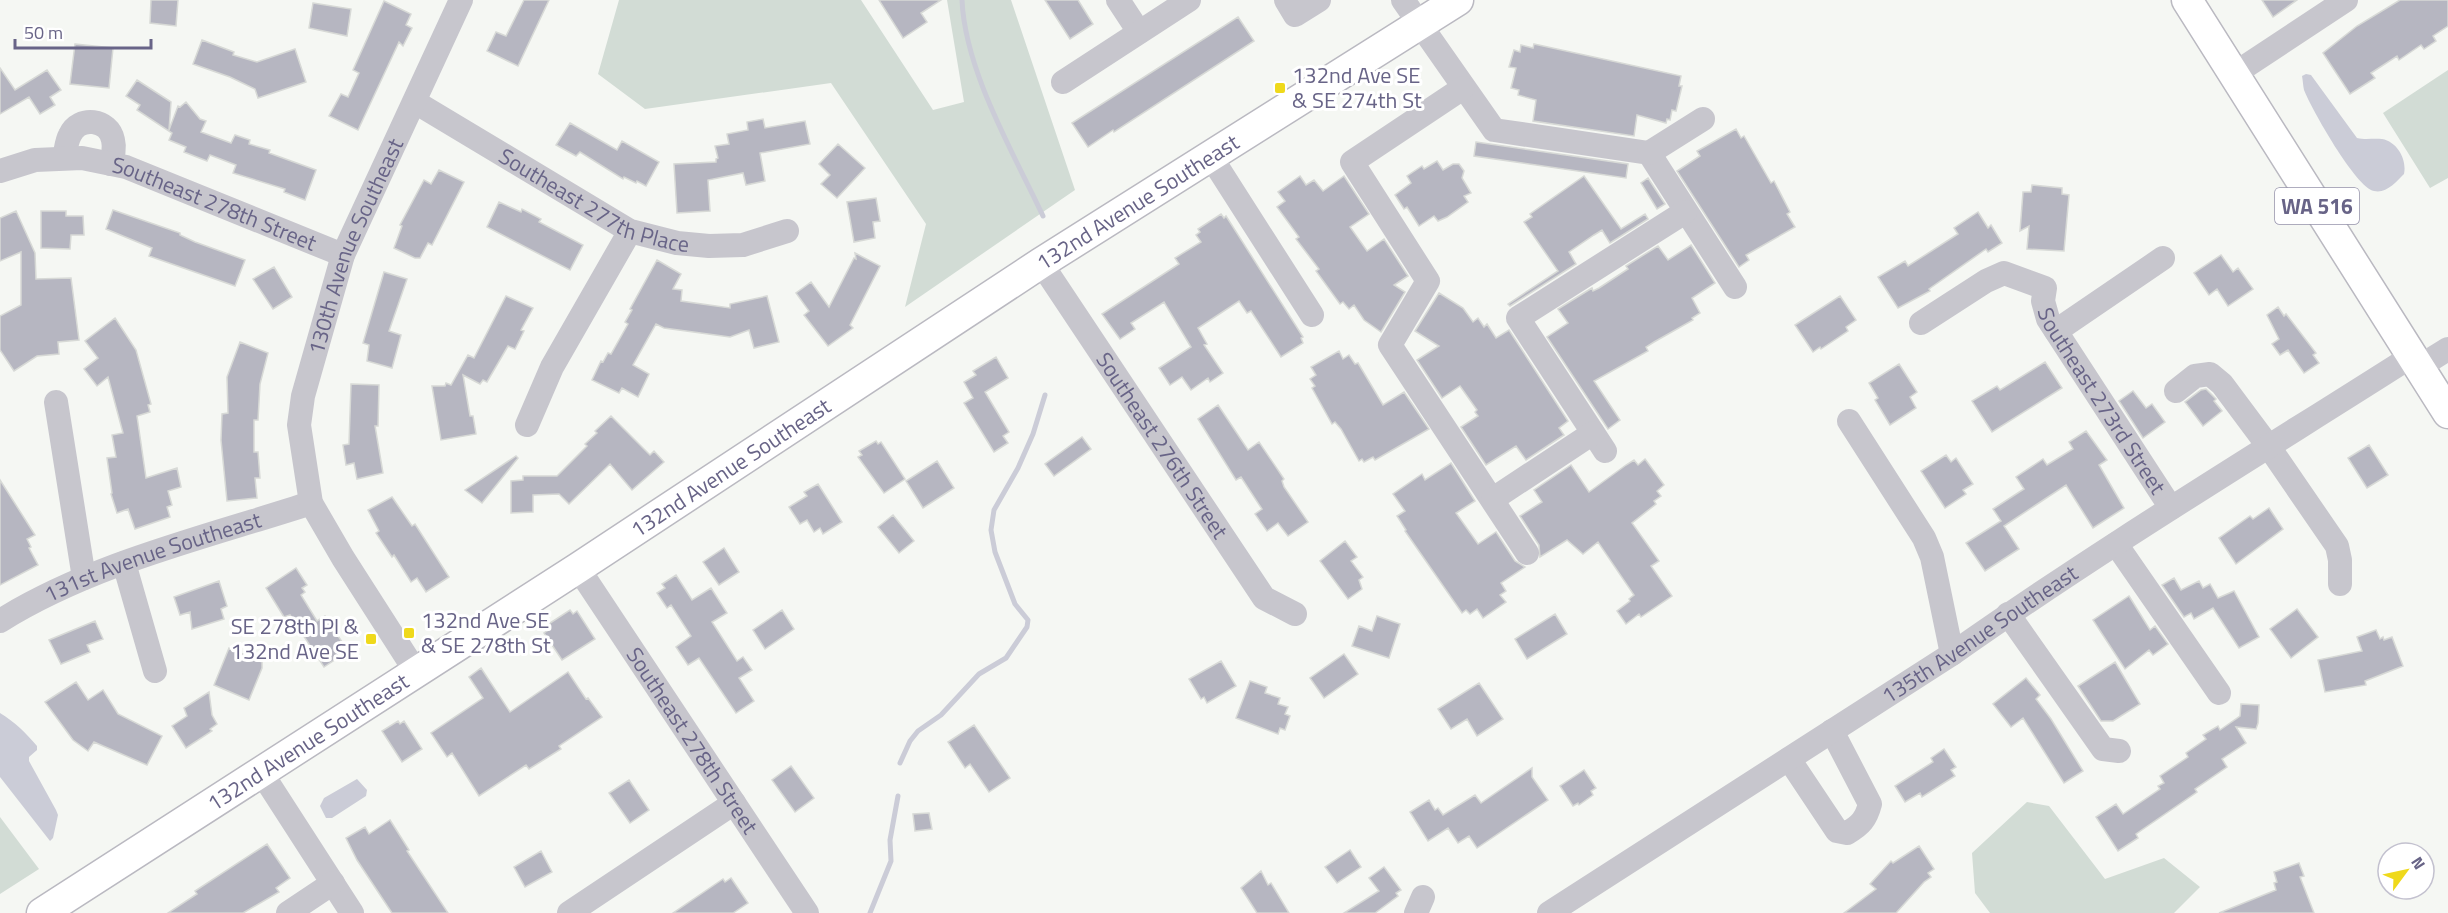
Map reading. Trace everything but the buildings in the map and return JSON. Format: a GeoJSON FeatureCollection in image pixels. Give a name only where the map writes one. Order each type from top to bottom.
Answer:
{"type":"FeatureCollection","features":[{"type":"Feature","properties":{"kind":"main road","name":"132nd Avenue Southeast"},"geometry":{"type":"LineString","coordinates":[[42,913],[578,568],[1041,263],[1458,0]]}},
{"type":"Feature","properties":{"kind":"main road","name":"WA 516"},"geometry":{"type":"LineString","coordinates":[[2187,0],[2448,413]]}},
{"type":"Feature","properties":{"kind":"street","name":"130th Avenue Southeast"},"geometry":{"type":"LineString","coordinates":[[311,503],[299,425],[303,396],[343,255],[461,0]]}},
{"type":"Feature","properties":{"kind":"street"},"geometry":{"type":"LineString","coordinates":[[1118,0],[1139,32]]}},
{"type":"Feature","properties":{"kind":"street"},"geometry":{"type":"LineString","coordinates":[[1063,82],[1189,0]]}},
{"type":"Feature","properties":{"kind":"street"},"geometry":{"type":"LineString","coordinates":[[1286,0],[1295,15],[1319,0]]}},
{"type":"Feature","properties":{"kind":"street"},"geometry":{"type":"LineString","coordinates":[[1403,0],[1494,130],[1649,153],[1702,119]]}},
{"type":"Feature","properties":{"kind":"street"},"geometry":{"type":"LineString","coordinates":[[2234,74],[2346,0]]}},
{"type":"Feature","properties":{"kind":"street"},"geometry":{"type":"LineString","coordinates":[[1463,88],[1352,162],[1428,280],[1390,345],[1527,553]]}},
{"type":"Feature","properties":{"kind":"street","name":"Southeast 277th Place"},"geometry":{"type":"LineString","coordinates":[[415,102],[630,231],[678,243],[709,246],[743,245],[787,231]]}},
{"type":"Feature","properties":{"kind":"street"},"geometry":{"type":"LineString","coordinates":[[73,158],[70,134],[84,122],[93,122],[102,124],[113,138],[111,164]]}},
{"type":"Feature","properties":{"kind":"street"},"geometry":{"type":"LineString","coordinates":[[1649,153],[1734,287]]}},
{"type":"Feature","properties":{"kind":"street"},"geometry":{"type":"LineString","coordinates":[[1210,157],[1312,315]]}},
{"type":"Feature","properties":{"kind":"street","name":"Southeast 278th Street"},"geometry":{"type":"LineString","coordinates":[[0,171],[35,159],[73,158],[126,167],[343,255]]}},
{"type":"Feature","properties":{"kind":"street"},"geometry":{"type":"LineString","coordinates":[[1493,499],[1599,442],[1518,318],[1685,212]]}},
{"type":"Feature","properties":{"kind":"street"},"geometry":{"type":"LineString","coordinates":[[527,425],[552,367],[630,231]]}},
{"type":"Feature","properties":{"kind":"street"},"geometry":{"type":"LineString","coordinates":[[2056,331],[2163,258]]}},
{"type":"Feature","properties":{"kind":"street","name":"Southeast 276th Street"},"geometry":{"type":"LineString","coordinates":[[1041,263],[1264,598],[1295,614]]}},
{"type":"Feature","properties":{"kind":"street","name":"Southeast 273rd Street"},"geometry":{"type":"LineString","coordinates":[[1921,323],[1986,281],[2004,273],[2045,288],[2043,301],[2048,319],[2171,508]]}},
{"type":"Feature","properties":{"kind":"street","name":"135th Avenue Southeast"},"geometry":{"type":"LineString","coordinates":[[1549,913],[1952,654],[2008,614],[2171,508],[2269,447],[2415,362],[2448,349]]}},
{"type":"Feature","properties":{"kind":"street"},"geometry":{"type":"LineString","coordinates":[[2176,391],[2195,376],[2210,374],[2222,384],[2269,447],[2337,546],[2340,560],[2340,584]]}},
{"type":"Feature","properties":{"kind":"street"},"geometry":{"type":"LineString","coordinates":[[56,402],[84,578]]}},
{"type":"Feature","properties":{"kind":"street"},"geometry":{"type":"LineString","coordinates":[[1849,421],[1924,538],[1932,556],[1952,654]]}},
{"type":"Feature","properties":{"kind":"street"},"geometry":{"type":"LineString","coordinates":[[311,503],[343,558],[416,672]]}},
{"type":"Feature","properties":{"kind":"street","name":"131st Avenue Southeast"},"geometry":{"type":"LineString","coordinates":[[0,621],[27,604],[84,578],[311,503]]}},
{"type":"Feature","properties":{"kind":"street"},"geometry":{"type":"LineString","coordinates":[[2116,544],[2219,693]]}},
{"type":"Feature","properties":{"kind":"street"},"geometry":{"type":"LineString","coordinates":[[124,563],[155,671]]}},
{"type":"Feature","properties":{"kind":"street","name":"Southeast 278th Street"},"geometry":{"type":"LineString","coordinates":[[578,568],[807,913]]}},
{"type":"Feature","properties":{"kind":"street"},"geometry":{"type":"LineString","coordinates":[[2008,614],[2103,749],[2119,751]]}},
{"type":"Feature","properties":{"kind":"street"},"geometry":{"type":"LineString","coordinates":[[1789,759],[1837,831],[1847,832],[1860,825],[1867,817],[1870,804],[1832,731]]}},
{"type":"Feature","properties":{"kind":"street"},"geometry":{"type":"LineString","coordinates":[[261,772],[352,913]]}},
{"type":"Feature","properties":{"kind":"street"},"geometry":{"type":"LineString","coordinates":[[569,913],[734,803]]}},
{"type":"Feature","properties":{"kind":"street"},"geometry":{"type":"LineString","coordinates":[[288,913],[333,883]]}},
{"type":"Feature","properties":{"kind":"shaded area"},"geometry":{"type":"Polygon","coordinates":[[[619,0],[861,0],[933,110],[964,102],[947,0],[1011,0],[1075,190],[905,307],[926,224],[831,83],[645,109],[598,74],[619,0]]]}},
{"type":"Feature","properties":{"kind":"shaded area"},"geometry":{"type":"Polygon","coordinates":[[[2448,70],[2448,178],[2430,188],[2383,113],[2448,70]]]}},
{"type":"Feature","properties":{"kind":"shaded area"},"geometry":{"type":"Polygon","coordinates":[[[2311,75],[2357,138],[2382,139],[2393,144],[2400,152],[2404,163],[2404,174],[2390,187],[2383,191],[2374,191],[2366,187],[2356,176],[2315,113],[2304,90],[2302,76],[2311,75]]]}},
{"type":"Feature","properties":{"kind":"shaded area"},"geometry":{"type":"Polygon","coordinates":[[[0,713],[20,728],[37,746],[37,750],[29,757],[29,761],[58,815],[53,838],[50,841],[0,777],[0,713]]]}},
{"type":"Feature","properties":{"kind":"shaded area"},"geometry":{"type":"Polygon","coordinates":[[[357,779],[367,790],[366,796],[332,818],[326,818],[320,806],[324,798],[357,779]]]}},
{"type":"Feature","properties":{"kind":"shaded area"},"geometry":{"type":"Polygon","coordinates":[[[2027,802],[2049,806],[2105,879],[2164,858],[2200,887],[2174,913],[1990,913],[1975,893],[1972,853],[2027,802]]]}},
{"type":"Feature","properties":{"kind":"shaded area"},"geometry":{"type":"Polygon","coordinates":[[[0,817],[39,869],[0,894],[0,817]]]}},
{"type":"Feature","properties":{"kind":"waterway"},"geometry":{"type":"LineString","coordinates":[[962,0],[965,27],[981,83],[992,111],[1043,216]]}},
{"type":"Feature","properties":{"kind":"waterway"},"geometry":{"type":"LineString","coordinates":[[900,763],[910,741],[918,731],[941,715],[979,674],[1006,658],[1027,627],[1028,620],[1015,604],[995,552],[991,530],[994,510],[1018,468],[1033,434],[1045,395]]}},
{"type":"Feature","properties":{"kind":"waterway"},"geometry":{"type":"LineString","coordinates":[[870,913],[891,861],[890,840],[898,796]]}},
{"type":"Feature","properties":{"kind":"place","name":"132nd Ave SE & SE 274th St"},"geometry":{"type":"Point","coordinates":[1280,88]}},
{"type":"Feature","properties":{"kind":"place","name":"132nd Ave SE & SE 278th St"},"geometry":{"type":"Point","coordinates":[409,633]}},
{"type":"Feature","properties":{"kind":"place","name":"SE 278th Pl & 132nd Ave SE"},"geometry":{"type":"Point","coordinates":[371,639]}}]}
